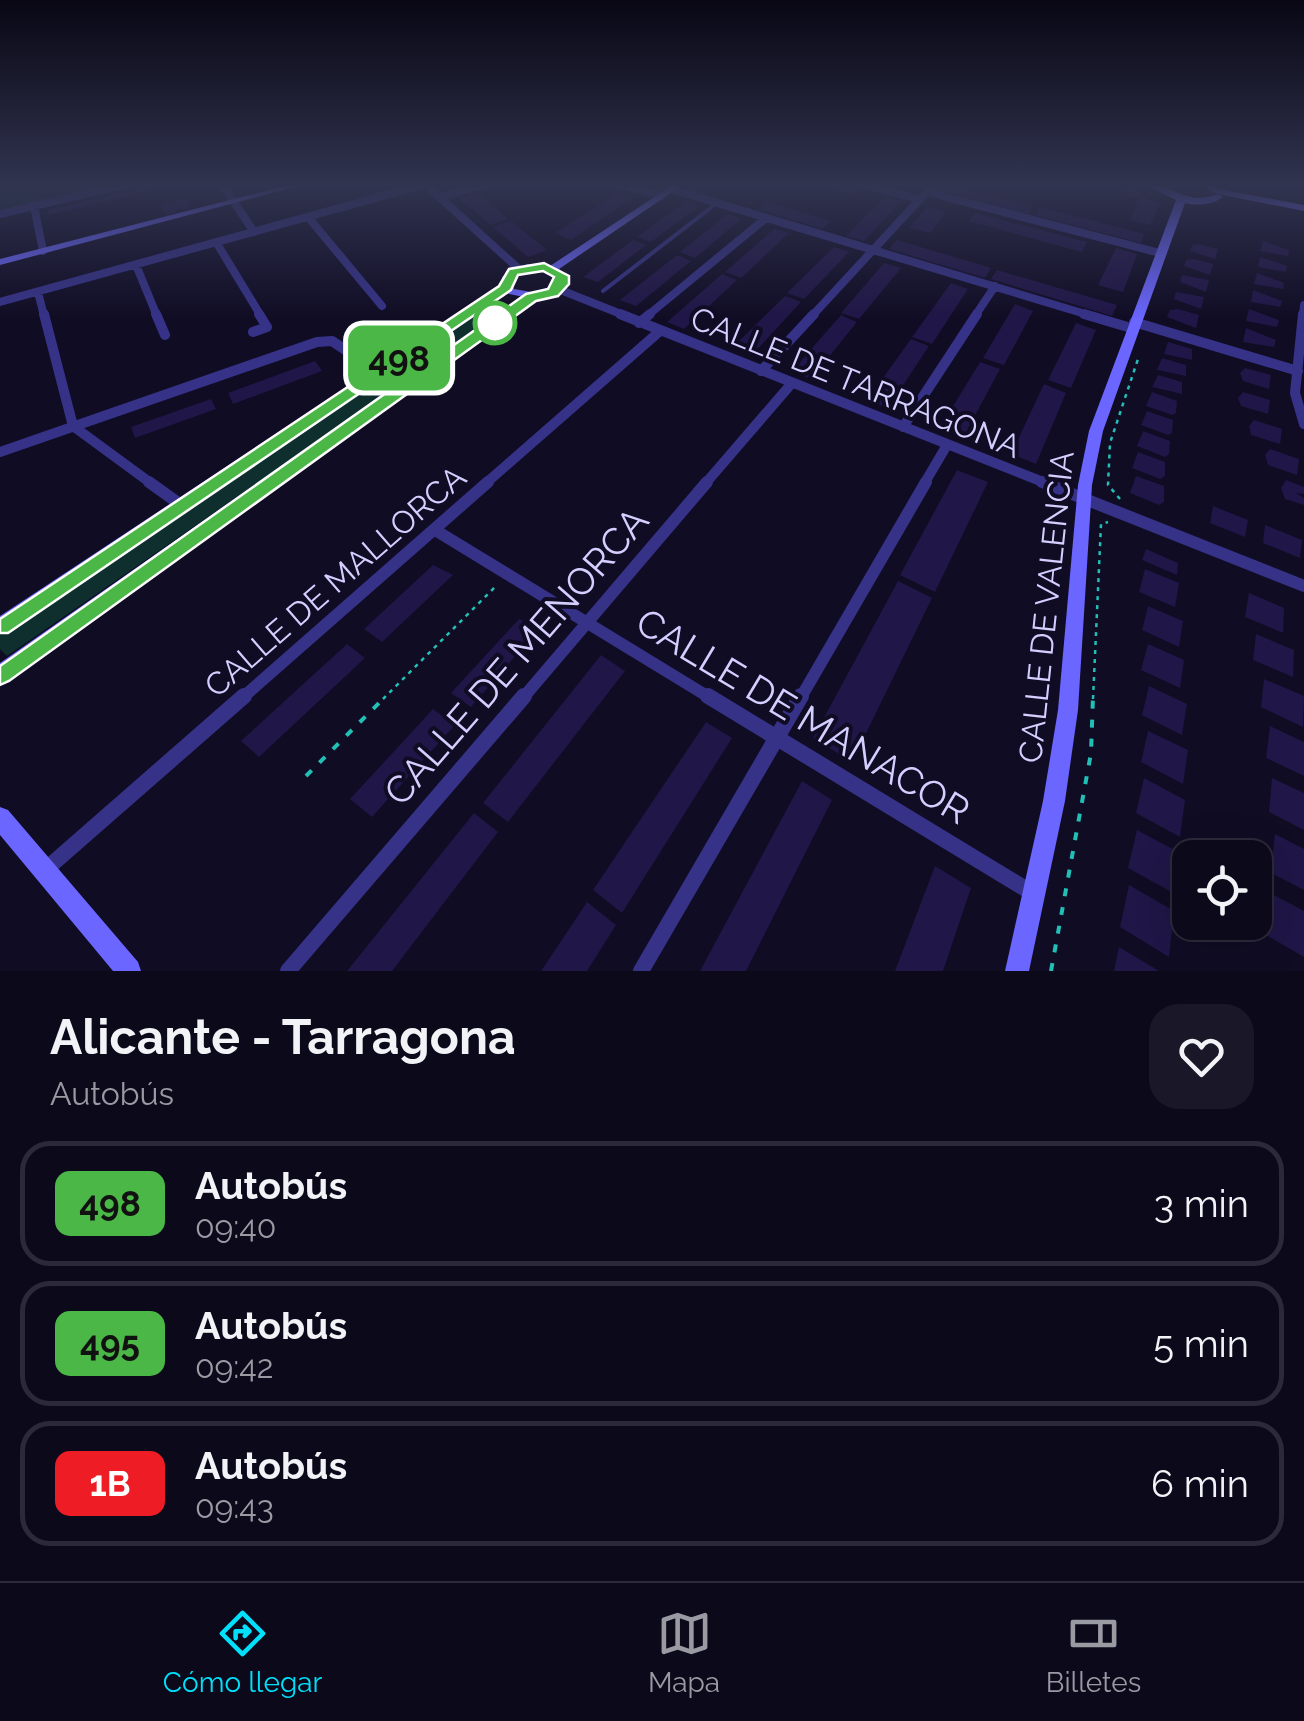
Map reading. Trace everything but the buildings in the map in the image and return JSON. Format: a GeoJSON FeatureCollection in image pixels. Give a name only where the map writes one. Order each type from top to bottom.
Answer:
{"type":"FeatureCollection","features":[{"type":"Feature","properties":{"kind":"street"},"geometry":{"type":"LineString","coordinates":[[39,229],[43,251]]}},
{"type":"Feature","properties":{"kind":"street"},"geometry":{"type":"LineString","coordinates":[[0,262],[126,229]]}},
{"type":"Feature","properties":{"kind":"street"},"geometry":{"type":"LineString","coordinates":[[0,302],[264,229]]}},
{"type":"Feature","properties":{"kind":"street"},"geometry":{"type":"LineString","coordinates":[[318,229],[382,306]]}},
{"type":"Feature","properties":{"kind":"street"},"geometry":{"type":"LineString","coordinates":[[475,229],[519,269]]}},
{"type":"Feature","properties":{"kind":"street"},"geometry":{"type":"LineString","coordinates":[[0,626],[506,287],[509,276],[519,269],[552,268],[611,229]]}},
{"type":"Feature","properties":{"kind":"street"},"geometry":{"type":"LineString","coordinates":[[639,323],[752,229]]}},
{"type":"Feature","properties":{"kind":"street"},"geometry":{"type":"LineString","coordinates":[[803,229],[1298,371]]}},
{"type":"Feature","properties":{"kind":"street"},"geometry":{"type":"LineString","coordinates":[[762,372],[889,229]]}},
{"type":"Feature","properties":{"kind":"street"},"geometry":{"type":"LineString","coordinates":[[1076,229],[1160,253]]}},
{"type":"Feature","properties":{"kind":"street","name":"CALLE DE VALENCIA"},"geometry":{"type":"LineString","coordinates":[[1017,971],[1054,801],[1068,710],[1084,499],[1096,432],[1169,229]]}},
{"type":"Feature","properties":{"kind":"street"},"geometry":{"type":"LineString","coordinates":[[216,242],[267,328],[253,332]]}},
{"type":"Feature","properties":{"kind":"street"},"geometry":{"type":"LineString","coordinates":[[136,264],[165,335]]}},
{"type":"Feature","properties":{"kind":"street"},"geometry":{"type":"LineString","coordinates":[[0,674],[531,298],[558,289],[563,280],[552,268]]}},
{"type":"Feature","properties":{"kind":"street"},"geometry":{"type":"LineString","coordinates":[[903,427],[995,286]]}},
{"type":"Feature","properties":{"kind":"street"},"geometry":{"type":"LineString","coordinates":[[506,287],[515,295],[531,298]]}},
{"type":"Feature","properties":{"kind":"street","name":"CALLE DE TARRAGONA"},"geometry":{"type":"LineString","coordinates":[[558,289],[1304,586]]}},
{"type":"Feature","properties":{"kind":"street"},"geometry":{"type":"LineString","coordinates":[[38,292],[73,426],[181,505]]}},
{"type":"Feature","properties":{"kind":"street"},"geometry":{"type":"LineString","coordinates":[[1303,419],[1295,393],[1304,305]]}},
{"type":"Feature","properties":{"kind":"street","name":"CALLE DE MALLORCA"},"geometry":{"type":"LineString","coordinates":[[44,870],[660,331]]}},
{"type":"Feature","properties":{"kind":"street"},"geometry":{"type":"LineString","coordinates":[[0,452],[317,342],[332,341],[378,372]]}},
{"type":"Feature","properties":{"kind":"street","name":"CALLE DE MENORCA"},"geometry":{"type":"LineString","coordinates":[[288,971],[792,384]]}},
{"type":"Feature","properties":{"kind":"street"},"geometry":{"type":"LineString","coordinates":[[640,971],[947,445]]}},
{"type":"Feature","properties":{"kind":"street","name":"CALLE DE MANACOR"},"geometry":{"type":"LineString","coordinates":[[435,530],[1034,894]]}},
{"type":"Feature","properties":{"kind":"street"},"geometry":{"type":"LineString","coordinates":[[0,818],[128,971]]}},
{"type":"Feature","properties":{"kind":"lane"},"geometry":{"type":"LineString","coordinates":[[603,292],[683,229]]}},
{"type":"Feature","properties":{"kind":"path"},"geometry":{"type":"LineString","coordinates":[[1050,971],[1091,752],[1101,524],[1126,519],[1129,508],[1108,485],[1110,443]]}},
{"type":"Feature","properties":{"kind":"path"},"geometry":{"type":"LineString","coordinates":[[306,776],[507,574]]}},
{"type":"Feature","properties":{"kind":"green space"},"geometry":{"type":"Polygon","coordinates":[[[492,303],[507,310],[7,656],[0,649],[0,635],[492,303]]]}},
{"type":"Feature","properties":{"kind":"bus line","name":"498"},"geometry":{"type":"LineString","coordinates":[[0,626],[506,287],[506,279],[514,272],[544,267],[562,276],[562,284],[553,292],[531,298],[0,674]]}}]}
